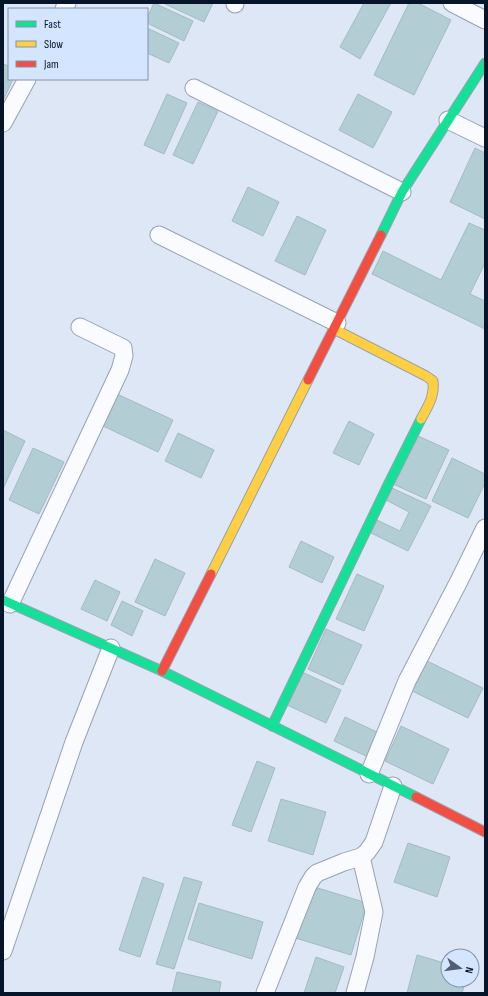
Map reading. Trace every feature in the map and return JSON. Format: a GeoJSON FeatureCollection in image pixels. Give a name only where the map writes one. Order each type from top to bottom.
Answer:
{"type":"FeatureCollection","features":[{"type":"Feature","properties":{"kind":"street"},"geometry":{"type":"LineString","coordinates":[[452,3],[485,20]]}},
{"type":"Feature","properties":{"kind":"street"},"geometry":{"type":"LineString","coordinates":[[162,671],[402,192],[485,63]]}},
{"type":"Feature","properties":{"kind":"street"},"geometry":{"type":"LineString","coordinates":[[3,123],[26,80]]}},
{"type":"Feature","properties":{"kind":"street"},"geometry":{"type":"LineString","coordinates":[[194,88],[402,192]]}},
{"type":"Feature","properties":{"kind":"street"},"geometry":{"type":"LineString","coordinates":[[448,120],[485,138]]}},
{"type":"Feature","properties":{"kind":"street"},"geometry":{"type":"LineString","coordinates":[[159,235],[335,326],[426,376],[433,382],[434,388],[432,398],[389,483],[272,726]]}},
{"type":"Feature","properties":{"kind":"street"},"geometry":{"type":"LineString","coordinates":[[80,327],[123,348],[124,356],[120,370],[7,602],[162,671],[485,832]]}},
{"type":"Feature","properties":{"kind":"street"},"geometry":{"type":"LineString","coordinates":[[369,774],[406,681],[459,581],[485,528]]}},
{"type":"Feature","properties":{"kind":"street"},"geometry":{"type":"LineString","coordinates":[[3,951],[74,742],[111,648]]}},
{"type":"Feature","properties":{"kind":"street"},"geometry":{"type":"LineString","coordinates":[[265,993],[306,887],[318,873],[327,868],[361,857],[367,852],[374,842],[393,786]]}},
{"type":"Feature","properties":{"kind":"street"},"geometry":{"type":"LineString","coordinates":[[355,993],[365,957],[374,912],[361,857]]}},
{"type":"Feature","properties":{"kind":"building"},"geometry":{"type":"Polygon","coordinates":[[[154,3],[193,21],[184,41],[148,23],[148,16],[154,3]]]}},
{"type":"Feature","properties":{"kind":"building"},"geometry":{"type":"Polygon","coordinates":[[[213,3],[204,22],[165,4],[213,3]]]}},
{"type":"Feature","properties":{"kind":"building"},"geometry":{"type":"Polygon","coordinates":[[[364,3],[391,3],[360,59],[340,47],[364,3]]]}},
{"type":"Feature","properties":{"kind":"building"},"geometry":{"type":"Polygon","coordinates":[[[409,3],[418,3],[451,20],[414,95],[374,75],[409,3]]]}},
{"type":"Feature","properties":{"kind":"building"},"geometry":{"type":"Polygon","coordinates":[[[148,28],[179,43],[169,63],[148,53],[148,28]]]}},
{"type":"Feature","properties":{"kind":"building"},"geometry":{"type":"Polygon","coordinates":[[[3,64],[8,66],[8,80],[13,80],[3,101],[3,64]]]}},
{"type":"Feature","properties":{"kind":"building"},"geometry":{"type":"Polygon","coordinates":[[[167,94],[187,103],[164,154],[144,145],[167,94]]]}},
{"type":"Feature","properties":{"kind":"building"},"geometry":{"type":"Polygon","coordinates":[[[358,94],[392,112],[373,148],[339,130],[358,94]]]}},
{"type":"Feature","properties":{"kind":"building"},"geometry":{"type":"Polygon","coordinates":[[[198,102],[218,111],[193,164],[173,155],[198,102]]]}},
{"type":"Feature","properties":{"kind":"building"},"geometry":{"type":"Polygon","coordinates":[[[475,148],[485,153],[485,219],[450,202],[475,148]]]}},
{"type":"Feature","properties":{"kind":"building"},"geometry":{"type":"Polygon","coordinates":[[[248,187],[279,202],[263,236],[232,221],[248,187]]]}},
{"type":"Feature","properties":{"kind":"building"},"geometry":{"type":"Polygon","coordinates":[[[297,216],[326,230],[305,275],[275,261],[297,216]]]}},
{"type":"Feature","properties":{"kind":"building"},"geometry":{"type":"Polygon","coordinates":[[[469,223],[485,230],[485,263],[470,294],[485,301],[485,329],[372,274],[383,251],[441,280],[469,223]]]}},
{"type":"Feature","properties":{"kind":"building"},"geometry":{"type":"Polygon","coordinates":[[[117,394],[173,420],[158,452],[103,426],[117,394]]]}},
{"type":"Feature","properties":{"kind":"building"},"geometry":{"type":"Polygon","coordinates":[[[349,421],[374,434],[359,465],[333,453],[349,421]]]}},
{"type":"Feature","properties":{"kind":"building"},"geometry":{"type":"Polygon","coordinates":[[[3,430],[25,441],[3,489],[3,430]]]}},
{"type":"Feature","properties":{"kind":"building"},"geometry":{"type":"Polygon","coordinates":[[[178,433],[214,450],[201,478],[165,461],[178,433]]]}},
{"type":"Feature","properties":{"kind":"building"},"geometry":{"type":"Polygon","coordinates":[[[416,435],[449,450],[426,499],[393,484],[416,435]]]}},
{"type":"Feature","properties":{"kind":"building"},"geometry":{"type":"Polygon","coordinates":[[[33,448],[64,462],[39,514],[9,500],[33,448]]]}},
{"type":"Feature","properties":{"kind":"building"},"geometry":{"type":"Polygon","coordinates":[[[452,458],[485,474],[485,483],[468,518],[432,501],[452,458]]]}},
{"type":"Feature","properties":{"kind":"building"},"geometry":{"type":"Polygon","coordinates":[[[392,488],[431,506],[408,551],[371,533],[377,520],[400,531],[409,512],[386,500],[392,488]]]}},
{"type":"Feature","properties":{"kind":"building"},"geometry":{"type":"Polygon","coordinates":[[[301,541],[334,557],[322,583],[289,567],[301,541]]]}},
{"type":"Feature","properties":{"kind":"building"},"geometry":{"type":"Polygon","coordinates":[[[155,559],[185,573],[165,616],[135,602],[155,559]]]}},
{"type":"Feature","properties":{"kind":"building"},"geometry":{"type":"Polygon","coordinates":[[[357,574],[384,586],[364,631],[336,619],[357,574]]]}},
{"type":"Feature","properties":{"kind":"building"},"geometry":{"type":"Polygon","coordinates":[[[95,580],[120,592],[107,621],[81,609],[95,580]]]}},
{"type":"Feature","properties":{"kind":"building"},"geometry":{"type":"Polygon","coordinates":[[[122,601],[143,611],[132,636],[111,625],[122,601]]]}},
{"type":"Feature","properties":{"kind":"building"},"geometry":{"type":"Polygon","coordinates":[[[326,629],[362,645],[343,685],[308,669],[326,629]]]}},
{"type":"Feature","properties":{"kind":"building"},"geometry":{"type":"Polygon","coordinates":[[[427,661],[483,688],[468,718],[412,691],[427,661]]]}},
{"type":"Feature","properties":{"kind":"building"},"geometry":{"type":"Polygon","coordinates":[[[302,672],[341,690],[326,723],[287,705],[302,672]]]}},
{"type":"Feature","properties":{"kind":"building"},"geometry":{"type":"Polygon","coordinates":[[[345,717],[379,733],[368,757],[334,741],[345,717]]]}},
{"type":"Feature","properties":{"kind":"building"},"geometry":{"type":"Polygon","coordinates":[[[401,726],[449,749],[433,784],[385,761],[401,726]]]}},
{"type":"Feature","properties":{"kind":"building"},"geometry":{"type":"Polygon","coordinates":[[[257,761],[275,768],[251,832],[232,825],[257,761]]]}},
{"type":"Feature","properties":{"kind":"building"},"geometry":{"type":"Polygon","coordinates":[[[281,799],[326,812],[313,855],[268,841],[281,799]]]}},
{"type":"Feature","properties":{"kind":"building"},"geometry":{"type":"Polygon","coordinates":[[[408,843],[450,857],[437,897],[394,882],[408,843]]]}},
{"type":"Feature","properties":{"kind":"building"},"geometry":{"type":"Polygon","coordinates":[[[143,877],[164,884],[140,957],[119,950],[143,877]]]}},
{"type":"Feature","properties":{"kind":"building"},"geometry":{"type":"Polygon","coordinates":[[[184,877],[202,882],[174,969],[156,964],[184,877]]]}},
{"type":"Feature","properties":{"kind":"building"},"geometry":{"type":"Polygon","coordinates":[[[308,885],[367,903],[351,955],[292,937],[308,885]]]}},
{"type":"Feature","properties":{"kind":"building"},"geometry":{"type":"Polygon","coordinates":[[[199,903],[263,922],[252,959],[188,939],[199,903]]]}},
{"type":"Feature","properties":{"kind":"building"},"geometry":{"type":"Polygon","coordinates":[[[417,955],[440,962],[440,988],[464,988],[462,993],[407,993],[417,955]]]}},
{"type":"Feature","properties":{"kind":"building"},"geometry":{"type":"Polygon","coordinates":[[[316,957],[344,967],[335,993],[304,993],[316,957]]]}},
{"type":"Feature","properties":{"kind":"building"},"geometry":{"type":"Polygon","coordinates":[[[177,972],[221,982],[219,993],[172,993],[177,972]]]}},
{"type":"Feature","properties":{"kind":"traffic: fast"},"geometry":{"type":"LineString","coordinates":[[381,235],[402,192],[485,63]]}},
{"type":"Feature","properties":{"kind":"traffic: fast"},"geometry":{"type":"LineString","coordinates":[[272,726],[421,419]]}},
{"type":"Feature","properties":{"kind":"traffic: fast"},"geometry":{"type":"LineString","coordinates":[[3,600],[162,671],[416,797]]}},
{"type":"Feature","properties":{"kind":"traffic: slow"},"geometry":{"type":"LineString","coordinates":[[334,329],[433,381],[432,396],[421,419]]}},
{"type":"Feature","properties":{"kind":"traffic: slow"},"geometry":{"type":"LineString","coordinates":[[211,574],[308,380]]}},
{"type":"Feature","properties":{"kind":"traffic: jam"},"geometry":{"type":"LineString","coordinates":[[308,380],[381,235]]}},
{"type":"Feature","properties":{"kind":"traffic: jam"},"geometry":{"type":"LineString","coordinates":[[162,671],[211,574]]}},
{"type":"Feature","properties":{"kind":"traffic: jam"},"geometry":{"type":"LineString","coordinates":[[416,797],[485,832]]}}]}
